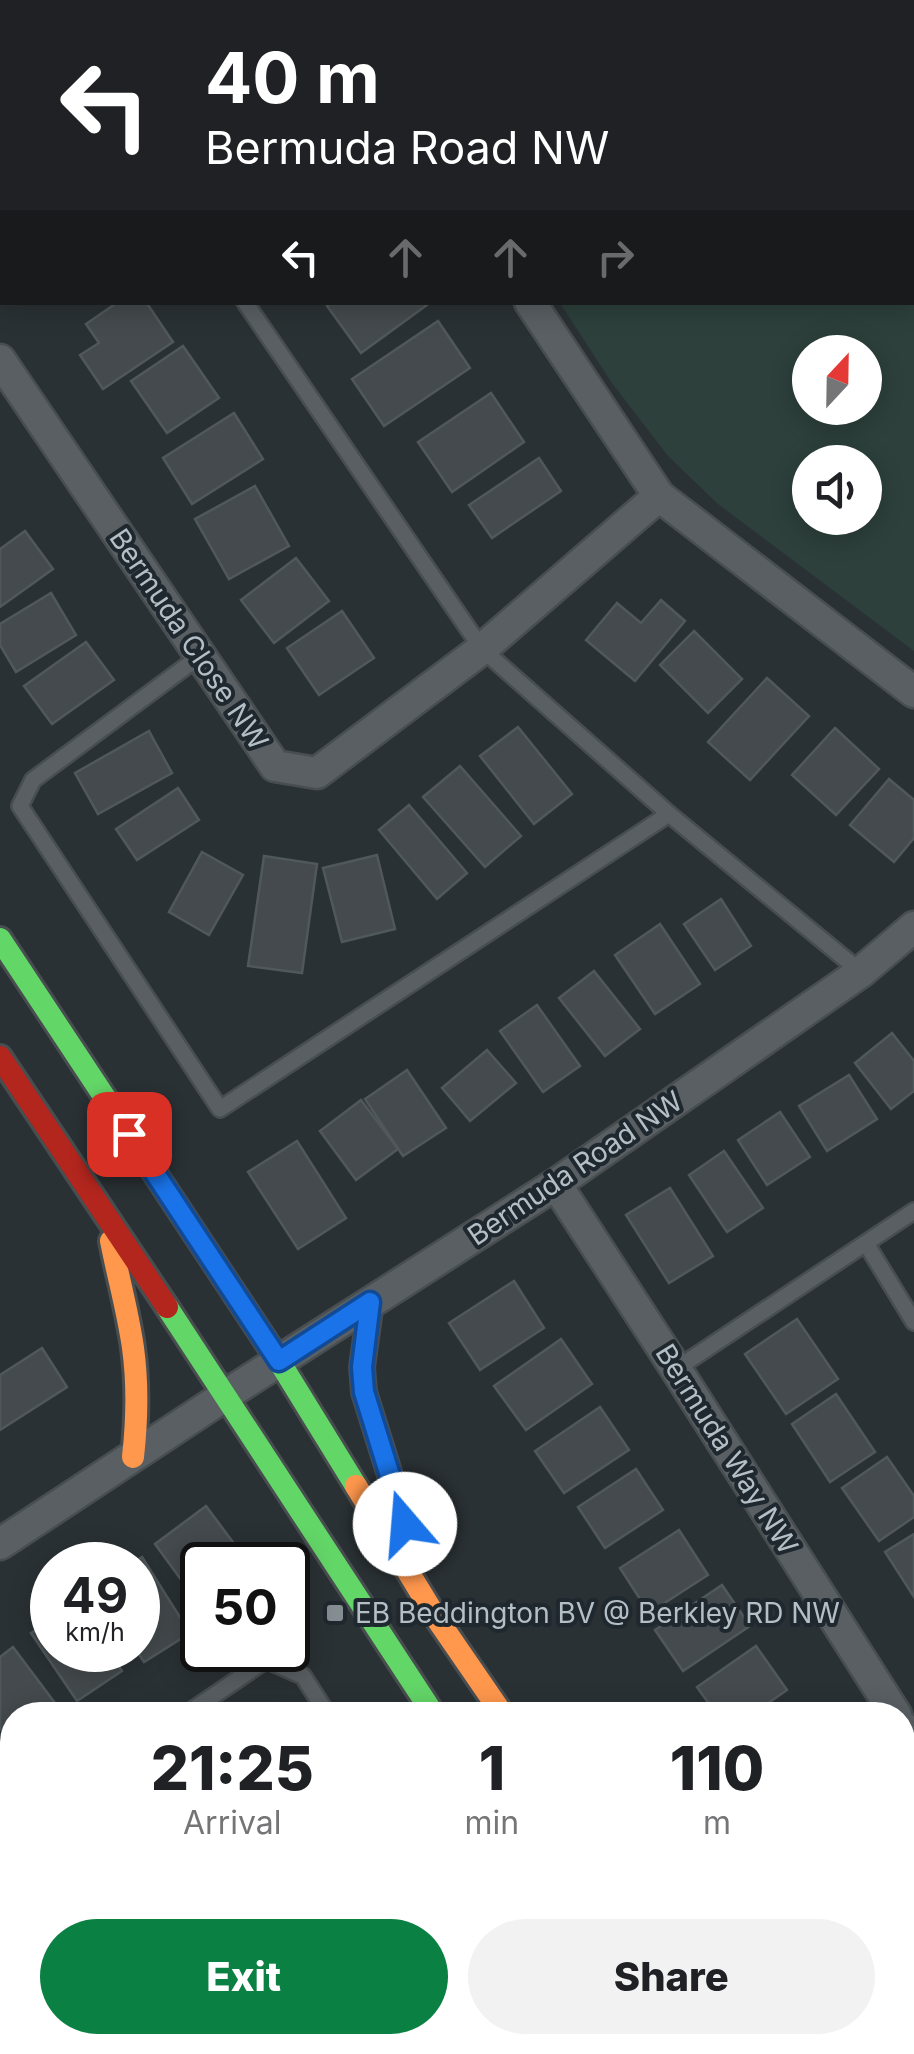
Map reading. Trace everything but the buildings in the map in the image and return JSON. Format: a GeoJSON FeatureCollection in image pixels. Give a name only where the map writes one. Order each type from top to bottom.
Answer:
{"type":"FeatureCollection","features":[{"type":"Feature","properties":{"kind":"main road"},"geometry":{"type":"LineString","coordinates":[[0,939],[279,1361],[435,1616],[494,1702]]}},
{"type":"Feature","properties":{"kind":"main road"},"geometry":{"type":"LineString","coordinates":[[0,1057],[426,1702]]}},
{"type":"Feature","properties":{"kind":"main road"},"geometry":{"type":"LineString","coordinates":[[105,1214],[133,1346],[137,1420],[133,1457]]}},
{"type":"Feature","properties":{"kind":"main road"},"geometry":{"type":"LineString","coordinates":[[370,1302],[362,1367],[364,1392],[435,1616]]}},
{"type":"Feature","properties":{"kind":"street"},"geometry":{"type":"LineString","coordinates":[[532,305],[659,496],[914,692]]}},
{"type":"Feature","properties":{"kind":"street","name":"Bermuda Close NW"},"geometry":{"type":"LineString","coordinates":[[0,360],[275,766],[317,773],[482,649],[659,496]]}},
{"type":"Feature","properties":{"kind":"street","name":"Bermuda Road NW"},"geometry":{"type":"LineString","coordinates":[[0,1544],[556,1184],[860,972],[914,926]]}},
{"type":"Feature","properties":{"kind":"street","name":"Bermuda Way NW"},"geometry":{"type":"LineString","coordinates":[[556,1184],[888,1702]]}},
{"type":"Feature","properties":{"kind":"lane"},"geometry":{"type":"LineString","coordinates":[[248,305],[482,649],[669,814],[860,972]]}},
{"type":"Feature","properties":{"kind":"lane"},"geometry":{"type":"LineString","coordinates":[[200,656],[32,780],[20,806],[220,1108],[669,814]]}},
{"type":"Feature","properties":{"kind":"lane"},"geometry":{"type":"LineString","coordinates":[[676,1369],[914,1211]]}},
{"type":"Feature","properties":{"kind":"lane"},"geometry":{"type":"LineString","coordinates":[[867,1244],[914,1322]]}},
{"type":"Feature","properties":{"kind":"lane"},"geometry":{"type":"LineString","coordinates":[[204,1702],[266,1660],[303,1676],[320,1702]]}},
{"type":"Feature","properties":{"kind":"green space"},"geometry":{"type":"Polygon","coordinates":[[[561,305],[914,305],[914,651],[718,504],[668,456],[612,383],[561,305]]]}},
{"type":"Feature","properties":{"kind":"traffic: fast"},"geometry":{"type":"LineString","coordinates":[[0,939],[279,1361],[356,1486]]}},
{"type":"Feature","properties":{"kind":"traffic: fast"},"geometry":{"type":"LineString","coordinates":[[167,1307],[425,1702]]}},
{"type":"Feature","properties":{"kind":"traffic: slow"},"geometry":{"type":"LineString","coordinates":[[111,1241],[135,1362],[133,1457]]}},
{"type":"Feature","properties":{"kind":"traffic: slow"},"geometry":{"type":"LineString","coordinates":[[356,1486],[435,1616],[494,1702]]}},
{"type":"Feature","properties":{"kind":"traffic: jam"},"geometry":{"type":"LineString","coordinates":[[0,1057],[167,1307]]}},
{"type":"Feature","properties":{"kind":"traffic: jam"},"geometry":{"type":"LineString","coordinates":[[371,1302],[362,1367],[364,1392],[411,1542]]}},
{"type":"Feature","properties":{"kind":"place","name":"EB Beddington BV @ Berkley RD NW"},"geometry":{"type":"Point","coordinates":[335,1613]}},
{"type":"Feature","properties":{"kind":"route"},"geometry":{"type":"LineString","coordinates":[[129,1134],[279,1361],[370,1302],[362,1367],[364,1392],[405,1524]]}}]}
